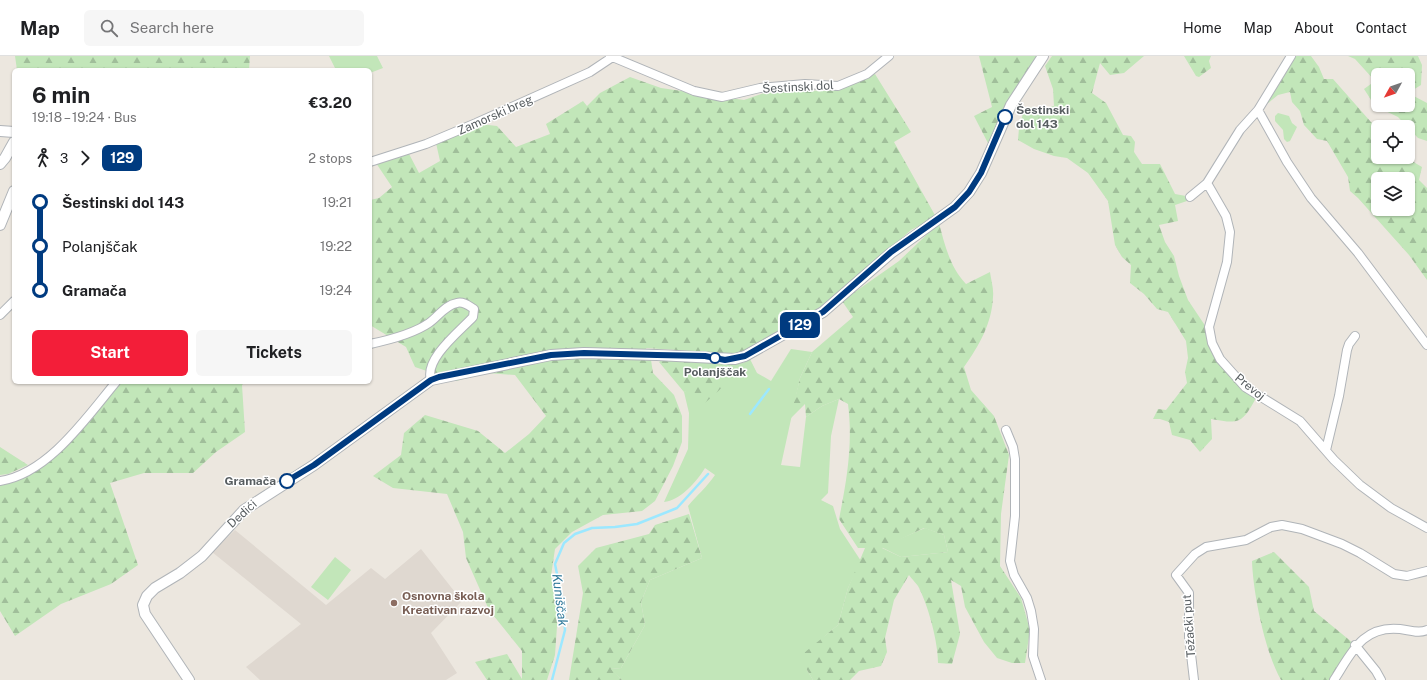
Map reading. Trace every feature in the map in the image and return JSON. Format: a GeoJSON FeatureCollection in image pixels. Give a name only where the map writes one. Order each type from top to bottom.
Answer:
{"type":"FeatureCollection","features":[{"type":"Feature","properties":{"kind":"street","name":"Šestinski dol"},"geometry":{"type":"LineString","coordinates":[[612,56],[694,91],[722,97],[760,88],[805,84],[838,86],[867,74],[889,56]]}},
{"type":"Feature","properties":{"kind":"street","name":"Zamorski breg"},"geometry":{"type":"LineString","coordinates":[[372,161],[426,144],[476,123],[590,72],[612,56]]}},
{"type":"Feature","properties":{"kind":"street","name":"Dedići"},"geometry":{"type":"LineString","coordinates":[[189,680],[145,614],[142,605],[147,596],[202,556],[244,510],[314,465],[431,380],[551,355],[584,353],[642,354],[705,356],[735,360],[745,356],[823,312],[891,252],[944,216],[969,192],[981,173],[1011,105],[1043,56]]}},
{"type":"Feature","properties":{"kind":"street"},"geometry":{"type":"LineString","coordinates":[[1190,197],[1207,184],[1239,132],[1258,110],[1291,56]]}},
{"type":"Feature","properties":{"kind":"street"},"geometry":{"type":"LineString","coordinates":[[1258,110],[1287,162],[1311,198],[1358,253],[1427,345]]}},
{"type":"Feature","properties":{"kind":"street"},"geometry":{"type":"LineString","coordinates":[[0,130],[12,132]]}},
{"type":"Feature","properties":{"kind":"street"},"geometry":{"type":"LineString","coordinates":[[0,164],[12,146]]}},
{"type":"Feature","properties":{"kind":"street","name":"Prevoj"},"geometry":{"type":"LineString","coordinates":[[1207,184],[1226,216],[1230,232],[1227,262],[1209,327],[1215,350],[1228,369],[1245,387],[1300,422],[1342,468],[1368,492],[1401,514],[1427,528]]}},
{"type":"Feature","properties":{"kind":"street"},"geometry":{"type":"LineString","coordinates":[[0,225],[12,196]]}},
{"type":"Feature","properties":{"kind":"street"},"geometry":{"type":"LineString","coordinates":[[372,343],[412,331],[430,323],[444,309],[457,302],[467,304],[474,310],[473,317],[441,350],[430,368],[429,374],[431,380]]}},
{"type":"Feature","properties":{"kind":"street"},"geometry":{"type":"LineString","coordinates":[[0,315],[12,303]]}},
{"type":"Feature","properties":{"kind":"street"},"geometry":{"type":"LineString","coordinates":[[1326,450],[1339,396],[1347,350],[1349,344],[1355,336]]}},
{"type":"Feature","properties":{"kind":"street"},"geometry":{"type":"LineString","coordinates":[[0,480],[37,466],[73,433],[114,384]]}},
{"type":"Feature","properties":{"kind":"street"},"geometry":{"type":"LineString","coordinates":[[1006,430],[1013,447],[1015,459],[1015,516],[1010,561],[1014,575],[1027,598],[1031,611],[1034,629],[1033,656],[1041,680]]}},
{"type":"Feature","properties":{"kind":"street","name":"Težački put"},"geometry":{"type":"LineString","coordinates":[[1194,680],[1189,637],[1189,593],[1176,575],[1195,554],[1206,547],[1246,540],[1271,527],[1282,526],[1302,529],[1342,544],[1394,574],[1407,576],[1427,572]]}},
{"type":"Feature","properties":{"kind":"street"},"geometry":{"type":"LineString","coordinates":[[1334,680],[1355,645],[1365,638],[1383,629],[1422,632],[1427,630]]}},
{"type":"Feature","properties":{"kind":"street"},"geometry":{"type":"LineString","coordinates":[[1355,645],[1376,671],[1381,680]]}},
{"type":"Feature","properties":{"kind":"shaded area","name":"Osnovna škola Kreativan razvoj"},"geometry":{"type":"Polygon","coordinates":[[[235,530],[326,605],[371,568],[385,579],[421,549],[462,601],[431,633],[457,673],[446,680],[260,680],[246,667],[301,624],[212,552],[235,530]]]}},
{"type":"Feature","properties":{"kind":"green space"},"geometry":{"type":"Polygon","coordinates":[[[15,56],[250,56],[249,68],[17,68],[15,56]]]}},
{"type":"Feature","properties":{"kind":"green space"},"geometry":{"type":"Polygon","coordinates":[[[329,56],[377,56],[383,68],[372,72],[372,68],[335,68],[329,56]]]}},
{"type":"Feature","properties":{"kind":"green space"},"geometry":{"type":"Polygon","coordinates":[[[979,56],[1037,56],[990,147],[974,116],[992,107],[979,56]]]}},
{"type":"Feature","properties":{"kind":"green space"},"geometry":{"type":"Polygon","coordinates":[[[1052,56],[1144,56],[1124,73],[1110,75],[1100,63],[1092,93],[1106,103],[1123,135],[1131,136],[1135,142],[1134,152],[1142,164],[1160,164],[1175,194],[1186,196],[1187,201],[1175,205],[1178,221],[1159,225],[1165,242],[1174,256],[1179,276],[1188,300],[1206,327],[1210,348],[1219,363],[1256,398],[1247,413],[1239,420],[1228,421],[1211,419],[1212,439],[1200,452],[1190,440],[1172,435],[1169,422],[1160,419],[1153,419],[1158,409],[1166,410],[1187,383],[1185,372],[1188,358],[1186,341],[1168,312],[1157,309],[1144,294],[1130,283],[1131,265],[1122,257],[1115,245],[1108,201],[1088,173],[1067,158],[1054,156],[1034,149],[1018,140],[1019,128],[1024,110],[1030,107],[1041,109],[1054,106],[1053,89],[1045,66],[1052,56]]]}},
{"type":"Feature","properties":{"kind":"green space"},"geometry":{"type":"Polygon","coordinates":[[[1184,56],[1211,56],[1209,61],[1211,68],[1199,77],[1196,76],[1184,56]]]}},
{"type":"Feature","properties":{"kind":"green space"},"geometry":{"type":"Polygon","coordinates":[[[1296,56],[1311,56],[1319,67],[1324,79],[1333,79],[1371,122],[1371,164],[1415,163],[1422,167],[1419,180],[1427,188],[1427,280],[1409,255],[1374,216],[1415,216],[1415,172],[1371,172],[1371,213],[1350,191],[1348,177],[1327,141],[1317,139],[1304,125],[1300,111],[1292,102],[1290,92],[1278,95],[1267,104],[1296,56]]]}},
{"type":"Feature","properties":{"kind":"green space"},"geometry":{"type":"Polygon","coordinates":[[[1348,56],[1418,56],[1422,65],[1421,85],[1415,89],[1415,68],[1371,68],[1371,77],[1355,59],[1348,56]]]}},
{"type":"Feature","properties":{"kind":"green space"},"geometry":{"type":"Polygon","coordinates":[[[875,74],[911,132],[894,142],[936,217],[911,230],[816,313],[737,354],[646,348],[651,360],[653,373],[674,395],[682,416],[682,442],[673,466],[655,501],[642,511],[603,515],[572,532],[555,549],[551,576],[558,612],[555,655],[547,680],[487,680],[475,662],[507,654],[522,679],[522,651],[489,610],[466,558],[463,532],[447,494],[393,488],[373,476],[401,455],[404,433],[425,415],[478,431],[505,453],[529,434],[546,416],[515,375],[487,373],[456,381],[415,367],[406,347],[372,326],[372,200],[379,198],[392,187],[376,163],[408,152],[419,173],[440,161],[436,143],[480,124],[497,126],[516,147],[550,134],[546,124],[583,101],[587,106],[600,93],[630,77],[661,88],[744,100],[778,90],[828,91],[875,74]]]}},
{"type":"Feature","properties":{"kind":"green space"},"geometry":{"type":"Polygon","coordinates":[[[1371,84],[1371,100],[1364,89],[1371,84]]]}},
{"type":"Feature","properties":{"kind":"green space"},"geometry":{"type":"Polygon","coordinates":[[[1415,97],[1427,103],[1427,141],[1418,138],[1415,135],[1415,120],[1401,120],[1388,112],[1415,112],[1415,97]]]}},
{"type":"Feature","properties":{"kind":"green space"},"geometry":{"type":"Polygon","coordinates":[[[1278,113],[1289,116],[1292,123],[1297,127],[1290,141],[1287,142],[1284,139],[1283,130],[1275,121],[1275,116],[1278,113]]]}},
{"type":"Feature","properties":{"kind":"green space"},"geometry":{"type":"Polygon","coordinates":[[[939,223],[952,263],[966,284],[990,272],[993,294],[990,316],[980,342],[964,367],[971,390],[994,416],[1009,455],[1001,514],[1000,566],[1021,598],[1030,630],[1025,663],[1012,663],[997,658],[984,642],[965,607],[961,586],[951,580],[960,634],[952,664],[938,663],[935,636],[927,606],[919,588],[909,575],[894,600],[885,638],[887,652],[881,666],[859,671],[850,680],[813,680],[807,670],[804,653],[838,625],[848,588],[865,548],[858,548],[839,519],[848,462],[850,433],[848,404],[839,399],[822,406],[806,417],[805,404],[790,419],[800,378],[812,352],[853,317],[842,301],[899,261],[939,223]],[[924,528],[882,548],[901,557],[948,552],[944,535],[924,528]]]}},
{"type":"Feature","properties":{"kind":"green space"},"geometry":{"type":"Polygon","coordinates":[[[791,349],[812,352],[800,378],[781,465],[800,467],[806,417],[822,406],[839,399],[831,436],[828,493],[821,500],[833,506],[840,529],[861,561],[848,588],[838,625],[825,636],[807,670],[813,680],[622,680],[610,669],[621,668],[645,625],[641,602],[650,580],[702,558],[688,506],[715,475],[705,468],[688,490],[670,501],[664,502],[688,449],[689,413],[684,392],[731,371],[730,364],[743,363],[750,359],[757,373],[771,381],[791,349]]]}},
{"type":"Feature","properties":{"kind":"green space"},"geometry":{"type":"Polygon","coordinates":[[[664,359],[730,364],[729,377],[723,387],[704,404],[688,391],[684,392],[659,362],[664,359]]]}},
{"type":"Feature","properties":{"kind":"green space"},"geometry":{"type":"Polygon","coordinates":[[[120,384],[243,384],[245,432],[216,452],[193,473],[144,473],[110,483],[138,565],[111,584],[61,604],[15,636],[0,611],[0,484],[38,470],[80,432],[120,384]]]}},
{"type":"Feature","properties":{"kind":"green space"},"geometry":{"type":"Polygon","coordinates":[[[0,447],[28,465],[8,474],[0,475],[0,447]]]}},
{"type":"Feature","properties":{"kind":"green space"},"geometry":{"type":"Polygon","coordinates":[[[689,514],[702,558],[650,580],[641,602],[645,625],[621,668],[611,669],[622,680],[569,680],[583,593],[578,566],[596,548],[649,534],[655,525],[689,514]]]}},
{"type":"Feature","properties":{"kind":"green space"},"geometry":{"type":"Polygon","coordinates":[[[925,528],[944,535],[948,552],[901,557],[881,547],[925,528]]]}},
{"type":"Feature","properties":{"kind":"green space"},"geometry":{"type":"Polygon","coordinates":[[[1274,552],[1309,587],[1314,611],[1353,643],[1331,680],[1281,680],[1275,668],[1265,638],[1257,605],[1252,561],[1274,552]]]}},
{"type":"Feature","properties":{"kind":"green space"},"geometry":{"type":"Polygon","coordinates":[[[335,557],[351,570],[328,600],[311,587],[335,557]]]}},
{"type":"Feature","properties":{"kind":"waterway","name":"Kuniščak"},"geometry":{"type":"LineString","coordinates":[[750,414],[769,389]]}},
{"type":"Feature","properties":{"kind":"waterway","name":"Kuniščak"},"geometry":{"type":"LineString","coordinates":[[552,680],[565,630],[563,604],[555,564],[564,543],[575,534],[592,528],[637,524],[677,508],[708,474]]}},
{"type":"Feature","properties":{"kind":"bus line","name":"129"},"geometry":{"type":"LineString","coordinates":[[287,481],[314,465],[431,380],[439,377],[551,355],[584,353],[705,356],[725,360],[735,360],[753,352],[766,343],[811,320],[823,312],[891,252],[932,225],[955,207],[969,192],[981,173],[1005,117]]}},
{"type":"Feature","properties":{"kind":"place","name":"Šestinski dol 143"},"geometry":{"type":"Point","coordinates":[1005,117]}},
{"type":"Feature","properties":{"kind":"place","name":"Polanjščak"},"geometry":{"type":"Point","coordinates":[715,358]}},
{"type":"Feature","properties":{"kind":"place","name":"Gramača"},"geometry":{"type":"Point","coordinates":[287,481]}},
{"type":"Feature","properties":{"kind":"place","name":"Osnovna škola Kreativan razvoj"},"geometry":{"type":"Point","coordinates":[394,603]}}]}
